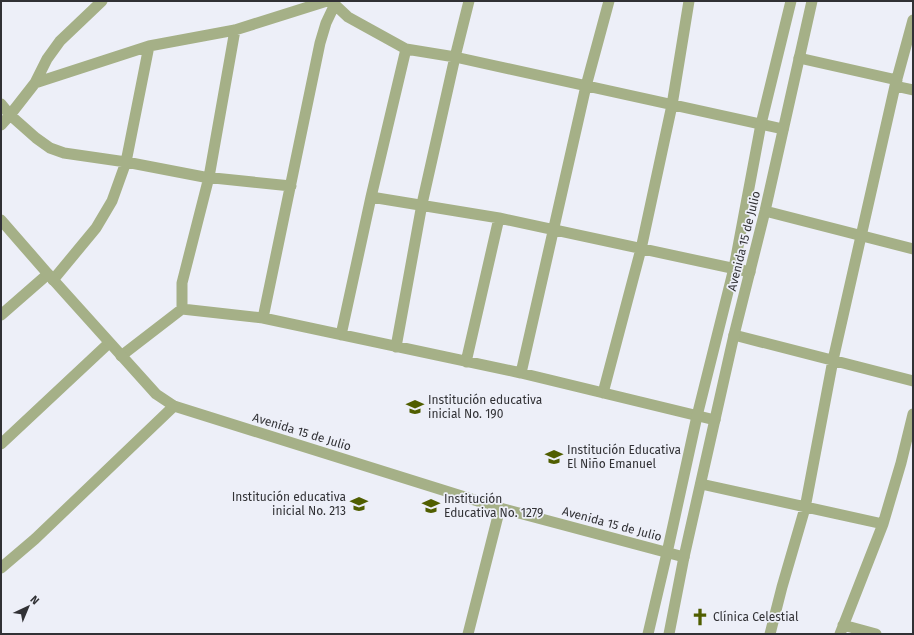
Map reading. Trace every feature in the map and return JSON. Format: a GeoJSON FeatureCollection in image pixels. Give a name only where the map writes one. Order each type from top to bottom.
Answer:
{"type":"FeatureCollection","features":[{"type":"Feature","properties":{"kind":"street"},"geometry":{"type":"LineString","coordinates":[[396,347],[422,204],[469,1]]}},
{"type":"Feature","properties":{"kind":"street"},"geometry":{"type":"LineString","coordinates":[[521,374],[586,86],[609,1]]}},
{"type":"Feature","properties":{"kind":"street"},"geometry":{"type":"LineString","coordinates":[[603,393],[641,248],[672,105],[689,1]]}},
{"type":"Feature","properties":{"kind":"street","name":"Avenida 15 de Julio"},"geometry":{"type":"LineString","coordinates":[[648,634],[697,416],[734,268],[762,124],[790,1]]}},
{"type":"Feature","properties":{"kind":"street","name":"Avenida 15 de Julio"},"geometry":{"type":"LineString","coordinates":[[669,634],[684,557],[734,335],[765,211],[812,1]]}},
{"type":"Feature","properties":{"kind":"street"},"geometry":{"type":"LineString","coordinates":[[331,2],[354,21],[406,49],[455,57],[783,129]]}},
{"type":"Feature","properties":{"kind":"street"},"geometry":{"type":"LineString","coordinates":[[35,83],[149,46],[235,30],[331,2]]}},
{"type":"Feature","properties":{"kind":"street"},"geometry":{"type":"LineString","coordinates":[[263,318],[320,43],[331,2]]}},
{"type":"Feature","properties":{"kind":"street"},"geometry":{"type":"LineString","coordinates":[[1,125],[35,83],[47,60],[60,41],[95,3]]}},
{"type":"Feature","properties":{"kind":"street"},"geometry":{"type":"LineString","coordinates":[[770,634],[805,508],[832,360],[862,236],[896,84],[913,20]]}},
{"type":"Feature","properties":{"kind":"street"},"geometry":{"type":"LineString","coordinates":[[182,309],[182,283],[209,177],[235,30]]}},
{"type":"Feature","properties":{"kind":"street"},"geometry":{"type":"LineString","coordinates":[[1,315],[50,277],[96,228],[112,201],[126,162],[149,46]]}},
{"type":"Feature","properties":{"kind":"street"},"geometry":{"type":"LineString","coordinates":[[341,334],[371,197],[406,49]]}},
{"type":"Feature","properties":{"kind":"street"},"geometry":{"type":"LineString","coordinates":[[799,58],[913,90]]}},
{"type":"Feature","properties":{"kind":"street"},"geometry":{"type":"LineString","coordinates":[[1,104],[10,115],[36,138],[50,148],[64,153],[126,162],[209,177],[291,186]]}},
{"type":"Feature","properties":{"kind":"street"},"geometry":{"type":"LineString","coordinates":[[371,197],[422,204],[499,218],[750,272]]}},
{"type":"Feature","properties":{"kind":"street"},"geometry":{"type":"LineString","coordinates":[[765,211],[913,249]]}},
{"type":"Feature","properties":{"kind":"street"},"geometry":{"type":"LineString","coordinates":[[466,362],[499,218]]}},
{"type":"Feature","properties":{"kind":"street","name":"Avenida 15 de Julio"},"geometry":{"type":"LineString","coordinates":[[1,220],[50,277],[156,394],[174,406],[500,508],[684,557]]}},
{"type":"Feature","properties":{"kind":"street"},"geometry":{"type":"LineString","coordinates":[[121,356],[182,309],[263,318],[341,334],[521,374],[715,420]]}},
{"type":"Feature","properties":{"kind":"street"},"geometry":{"type":"LineString","coordinates":[[734,335],[913,381]]}},
{"type":"Feature","properties":{"kind":"street"},"geometry":{"type":"LineString","coordinates":[[1,444],[109,343]]}},
{"type":"Feature","properties":{"kind":"street"},"geometry":{"type":"LineString","coordinates":[[1,568],[35,539],[174,406]]}},
{"type":"Feature","properties":{"kind":"street"},"geometry":{"type":"LineString","coordinates":[[876,634],[842,629],[883,524],[913,414]]}},
{"type":"Feature","properties":{"kind":"street"},"geometry":{"type":"LineString","coordinates":[[701,484],[883,524]]}},
{"type":"Feature","properties":{"kind":"street"},"geometry":{"type":"LineString","coordinates":[[468,634],[500,508]]}},
{"type":"Feature","properties":{"kind":"place","name":"Institución educativa inicial No. 190"},"geometry":{"type":"Point","coordinates":[415,407]}},
{"type":"Feature","properties":{"kind":"place","name":"Institución Educativa El Niño Emanuel"},"geometry":{"type":"Point","coordinates":[554,457]}},
{"type":"Feature","properties":{"kind":"place","name":"Institución educativa inicial No. 213"},"geometry":{"type":"Point","coordinates":[359,504]}},
{"type":"Feature","properties":{"kind":"place","name":"Institución Educativa No. 1279"},"geometry":{"type":"Point","coordinates":[431,506]}},
{"type":"Feature","properties":{"kind":"place","name":"Clínica Celestial"},"geometry":{"type":"Point","coordinates":[700,617]}}]}
